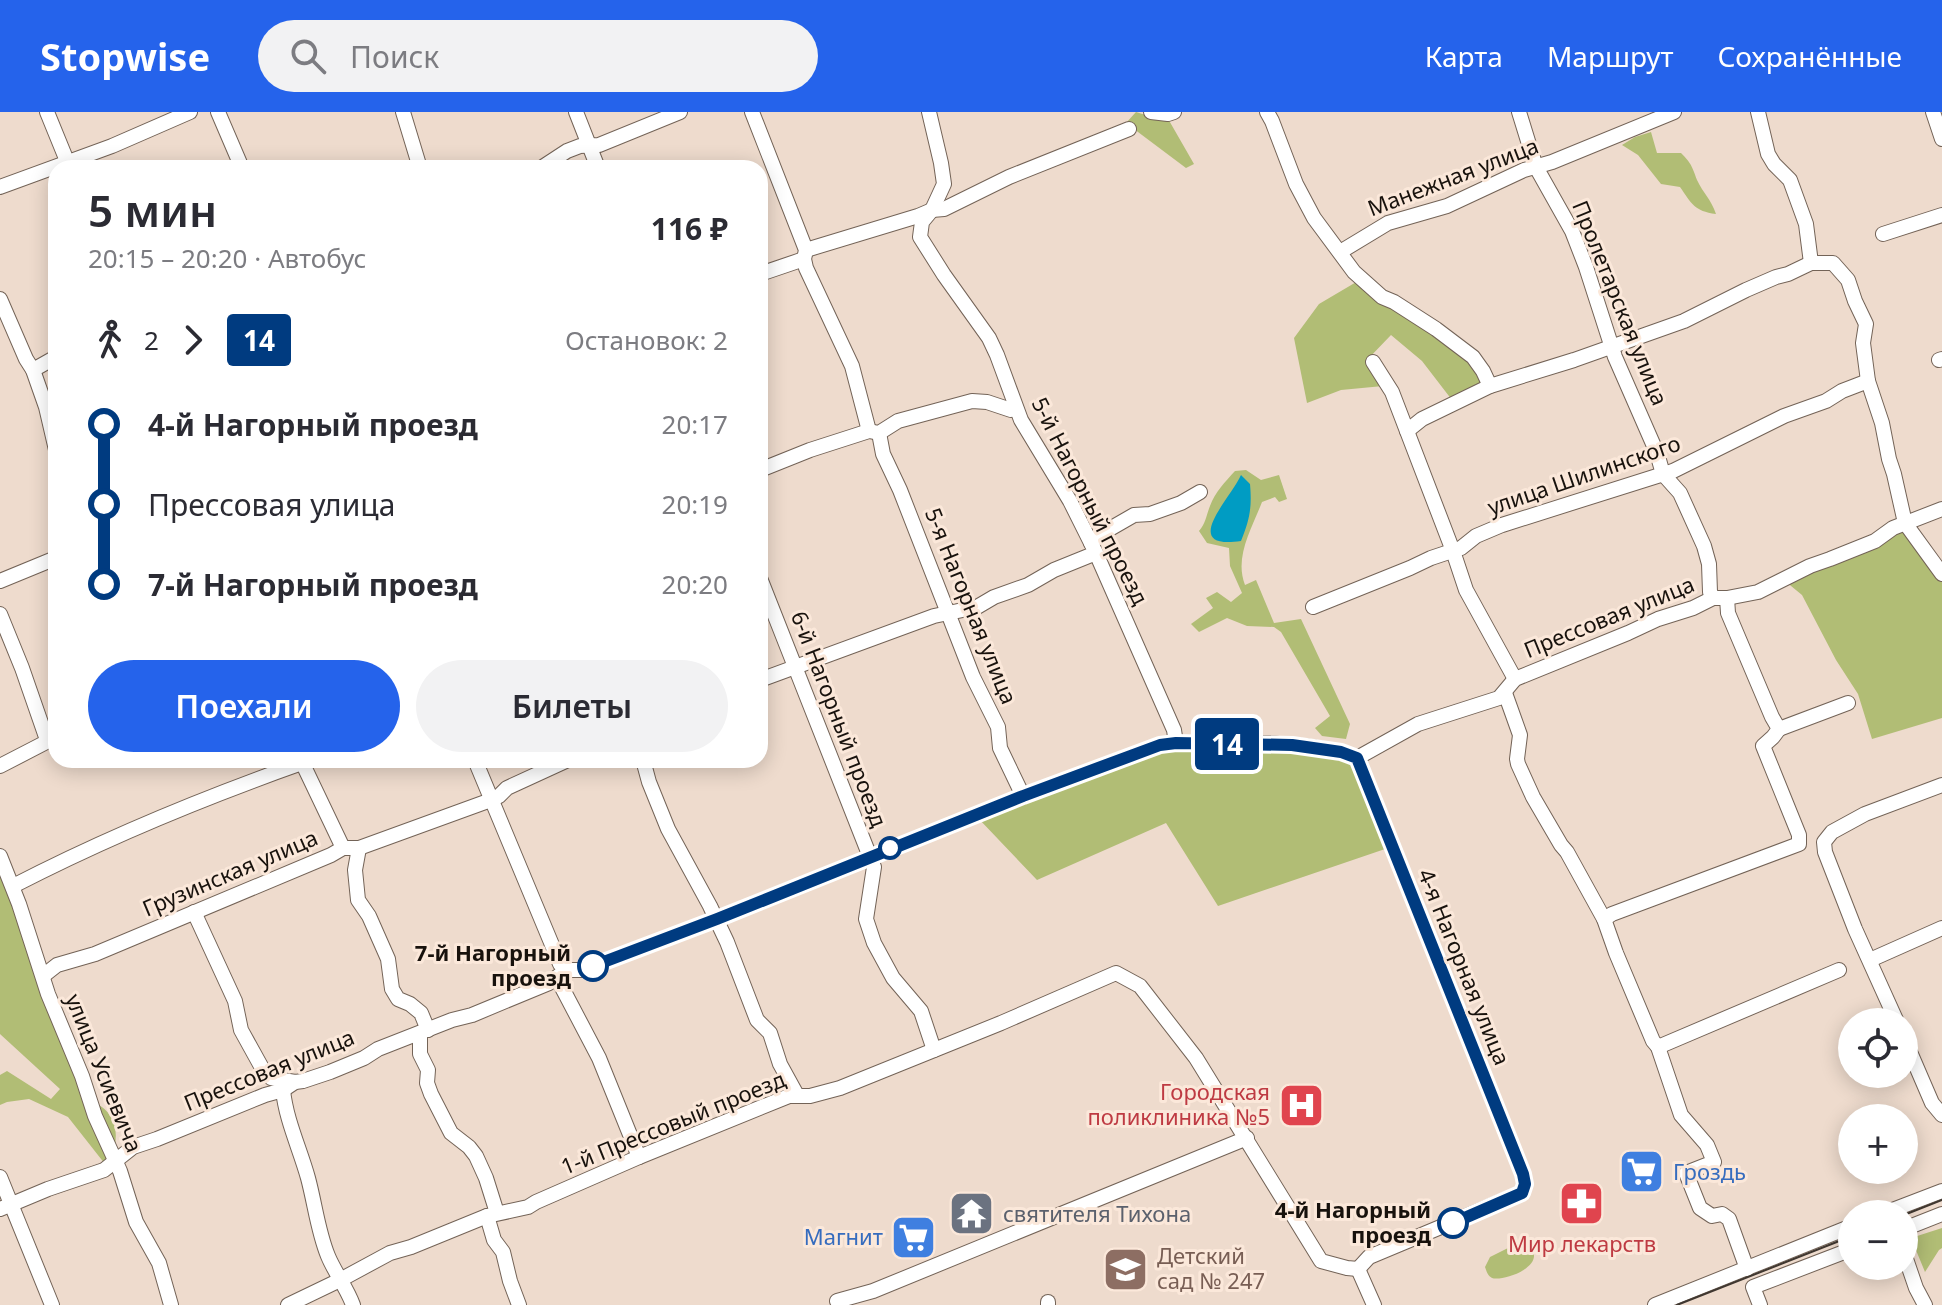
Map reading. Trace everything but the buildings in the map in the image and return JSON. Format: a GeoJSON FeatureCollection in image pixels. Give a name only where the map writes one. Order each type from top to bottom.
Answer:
{"type":"FeatureCollection","features":[{"type":"Feature","properties":{"kind":"street"},"geometry":{"type":"LineString","coordinates":[[47,112],[65,160]]}},
{"type":"Feature","properties":{"kind":"street"},"geometry":{"type":"LineString","coordinates":[[79,160],[190,112]]}},
{"type":"Feature","properties":{"kind":"street"},"geometry":{"type":"LineString","coordinates":[[218,112],[239,160]]}},
{"type":"Feature","properties":{"kind":"street"},"geometry":{"type":"LineString","coordinates":[[403,112],[418,160]]}},
{"type":"Feature","properties":{"kind":"street"},"geometry":{"type":"LineString","coordinates":[[576,112],[595,160]]}},
{"type":"Feature","properties":{"kind":"street"},"geometry":{"type":"LineString","coordinates":[[553,160],[567,151],[614,140],[680,112]]}},
{"type":"Feature","properties":{"kind":"street","name":"5-я Нагорная улица"},"geometry":{"type":"LineString","coordinates":[[752,112],[824,310],[852,366],[874,432],[973,677],[998,727],[1000,748],[1023,796]]}},
{"type":"Feature","properties":{"kind":"street","name":"5-й Нагорный проезд"},"geometry":{"type":"LineString","coordinates":[[929,112],[944,184],[932,210],[922,222],[920,237],[989,338],[1016,409],[1070,501],[1093,548],[1174,730],[1176,743]]}},
{"type":"Feature","properties":{"kind":"street"},"geometry":{"type":"LineString","coordinates":[[1151,112],[1171,113]]}},
{"type":"Feature","properties":{"kind":"street"},"geometry":{"type":"LineString","coordinates":[[1267,112],[1296,184],[1314,218],[1354,272],[1382,297],[1436,329],[1473,357],[1490,386]]}},
{"type":"Feature","properties":{"kind":"street","name":"Пролетарская улица"},"geometry":{"type":"LineString","coordinates":[[1519,112],[1536,167],[1572,231],[1612,347],[1663,474],[1680,493],[1704,546],[1709,564],[1710,592],[1720,598],[1728,613],[1779,729]]}},
{"type":"Feature","properties":{"kind":"street","name":"Манежная улица"},"geometry":{"type":"LineString","coordinates":[[1340,252],[1388,223],[1447,206],[1524,170],[1674,112]]}},
{"type":"Feature","properties":{"kind":"street"},"geometry":{"type":"LineString","coordinates":[[1758,112],[1768,154],[1790,180],[1806,224],[1811,263]]}},
{"type":"Feature","properties":{"kind":"street"},"geometry":{"type":"LineString","coordinates":[[1933,112],[1942,139]]}},
{"type":"Feature","properties":{"kind":"street"},"geometry":{"type":"LineString","coordinates":[[768,271],[932,210],[944,209],[1009,177],[1129,129]]}},
{"type":"Feature","properties":{"kind":"street"},"geometry":{"type":"LineString","coordinates":[[0,187],[48,171]]}},
{"type":"Feature","properties":{"kind":"street"},"geometry":{"type":"LineString","coordinates":[[1883,234],[1942,215]]}},
{"type":"Feature","properties":{"kind":"street"},"geometry":{"type":"LineString","coordinates":[[1407,431],[1422,419],[1490,386],[1684,321],[1746,290],[1811,263],[1833,263],[1848,280],[1866,324],[1863,343],[1868,381],[1882,423],[1905,523],[1942,574]]}},
{"type":"Feature","properties":{"kind":"street"},"geometry":{"type":"LineString","coordinates":[[0,299],[33,370],[48,416]]}},
{"type":"Feature","properties":{"kind":"street"},"geometry":{"type":"LineString","coordinates":[[33,370],[48,362]]}},
{"type":"Feature","properties":{"kind":"street"},"geometry":{"type":"LineString","coordinates":[[1373,362],[1392,392],[1466,590],[1515,679]]}},
{"type":"Feature","properties":{"kind":"street","name":"улица Шилинского"},"geometry":{"type":"LineString","coordinates":[[1313,607],[1461,548],[1476,536],[1502,525],[1663,474],[1730,445],[1784,416],[1868,381]]}},
{"type":"Feature","properties":{"kind":"street"},"geometry":{"type":"LineString","coordinates":[[768,467],[810,450],[874,432],[898,421],[972,401],[1016,409]]}},
{"type":"Feature","properties":{"kind":"street"},"geometry":{"type":"LineString","coordinates":[[768,677],[934,616],[977,607],[994,597],[1028,585],[1093,548],[1101,534],[1134,515],[1150,514],[1181,503],[1200,492]]}},
{"type":"Feature","properties":{"kind":"street","name":"Прессовая улица"},"geometry":{"type":"LineString","coordinates":[[1505,693],[1515,679],[1658,619],[1720,598],[1758,592],[1810,566],[1875,541],[1893,528],[1942,509]]}},
{"type":"Feature","properties":{"kind":"street"},"geometry":{"type":"LineString","coordinates":[[0,581],[48,561]]}},
{"type":"Feature","properties":{"kind":"street","name":"6-й Нагорный проезд"},"geometry":{"type":"LineString","coordinates":[[768,598],[874,867],[866,919],[874,943],[893,978],[921,1011],[934,1050]]}},
{"type":"Feature","properties":{"kind":"street"},"geometry":{"type":"LineString","coordinates":[[0,614],[48,729]]}},
{"type":"Feature","properties":{"kind":"street"},"geometry":{"type":"LineString","coordinates":[[1357,758],[1418,724],[1499,698],[1505,693],[1520,735],[1518,764],[1533,797],[1604,919],[1658,1047],[1681,1115],[1707,1145],[1714,1162],[1686,1173],[1700,1208],[1712,1216],[1722,1214],[1729,1219],[1747,1269]]}},
{"type":"Feature","properties":{"kind":"street"},"geometry":{"type":"LineString","coordinates":[[1604,919],[1799,844],[1799,835],[1763,746],[1779,729],[1848,703]]}},
{"type":"Feature","properties":{"kind":"street"},"geometry":{"type":"LineString","coordinates":[[0,766],[48,740]]}},
{"type":"Feature","properties":{"kind":"street","name":"Прессовая улица"},"geometry":{"type":"LineString","coordinates":[[6,1207],[104,1170],[133,1147],[330,1072],[378,1049],[485,1010],[549,983],[561,974],[581,970],[717,919],[870,856],[1160,745],[1292,745],[1341,752],[1357,758]]}},
{"type":"Feature","properties":{"kind":"street","name":"4-я Нагорная улица"},"geometry":{"type":"LineString","coordinates":[[1357,758],[1525,1184],[1522,1193],[1369,1257],[1358,1269]]}},
{"type":"Feature","properties":{"kind":"street"},"geometry":{"type":"LineString","coordinates":[[13,886],[191,804],[283,768]]}},
{"type":"Feature","properties":{"kind":"street"},"geometry":{"type":"LineString","coordinates":[[304,768],[343,848]]}},
{"type":"Feature","properties":{"kind":"street"},"geometry":{"type":"LineString","coordinates":[[478,768],[639,1157]]}},
{"type":"Feature","properties":{"kind":"street","name":"Грузинская улица"},"geometry":{"type":"LineString","coordinates":[[43,976],[57,965],[95,954],[343,848],[359,848],[491,800],[507,788],[551,768]]}},
{"type":"Feature","properties":{"kind":"street"},"geometry":{"type":"LineString","coordinates":[[645,768],[668,829],[717,919],[757,1020],[770,1033],[780,1064],[797,1095]]}},
{"type":"Feature","properties":{"kind":"street"},"geometry":{"type":"LineString","coordinates":[[1890,1008],[1855,929],[1825,852],[1824,842],[1832,832],[1865,814],[1942,785]]}},
{"type":"Feature","properties":{"kind":"street"},"geometry":{"type":"LineString","coordinates":[[359,848],[355,870],[358,900],[369,916],[388,959],[392,989],[398,999],[421,1013],[424,1032],[420,1054],[428,1070],[427,1083],[451,1133],[469,1147],[486,1178],[494,1240],[503,1252],[519,1305]]}},
{"type":"Feature","properties":{"kind":"street","name":"улица Усиевича"},"geometry":{"type":"LineString","coordinates":[[0,856],[60,1025],[95,1116],[117,1162],[136,1222],[159,1263],[171,1305]]}},
{"type":"Feature","properties":{"kind":"street"},"geometry":{"type":"LineString","coordinates":[[194,912],[235,1001],[241,1030],[262,1068],[271,1078],[289,1086],[285,1106],[308,1175],[326,1251],[353,1305]]}},
{"type":"Feature","properties":{"kind":"street"},"geometry":{"type":"LineString","coordinates":[[1870,960],[1942,928]]}},
{"type":"Feature","properties":{"kind":"street"},"geometry":{"type":"LineString","coordinates":[[1658,1047],[1839,970]]}},
{"type":"Feature","properties":{"kind":"street","name":"1-й Прессовый проезд"},"geometry":{"type":"LineString","coordinates":[[288,1305],[390,1253],[492,1215],[528,1207],[639,1157],[789,1096],[810,1096],[840,1088],[1116,973],[1140,986],[1196,1058],[1247,1138]]}},
{"type":"Feature","properties":{"kind":"street"},"geometry":{"type":"LineString","coordinates":[[1918,1070],[1932,1103],[1942,1115]]}},
{"type":"Feature","properties":{"kind":"street"},"geometry":{"type":"LineString","coordinates":[[837,1301],[873,1291],[1247,1138],[1321,1261],[1358,1269],[1374,1305]]}},
{"type":"Feature","properties":{"kind":"street"},"geometry":{"type":"LineString","coordinates":[[0,1177],[6,1207],[52,1305]]}},
{"type":"Feature","properties":{"kind":"street"},"geometry":{"type":"LineString","coordinates":[[1918,1200],[1942,1191]]}},
{"type":"Feature","properties":{"kind":"street"},"geometry":{"type":"LineString","coordinates":[[1918,1223],[1942,1214]]}},
{"type":"Feature","properties":{"kind":"street"},"geometry":{"type":"LineString","coordinates":[[1655,1305],[1838,1232]]}},
{"type":"Feature","properties":{"kind":"street"},"geometry":{"type":"LineString","coordinates":[[1760,1305],[1753,1287],[1838,1254]]}},
{"type":"Feature","properties":{"kind":"street"},"geometry":{"type":"LineString","coordinates":[[1913,1280],[1925,1305]]}},
{"type":"Feature","properties":{"kind":"green space"},"geometry":{"type":"Polygon","coordinates":[[[1136,112],[1155,118],[1167,117],[1194,164],[1186,168],[1126,123],[1136,112]]]}},
{"type":"Feature","properties":{"kind":"green space"},"geometry":{"type":"Polygon","coordinates":[[[1651,132],[1657,153],[1681,153],[1687,160],[1716,214],[1694,206],[1680,187],[1661,184],[1638,155],[1622,145],[1651,132]]]}},
{"type":"Feature","properties":{"kind":"green space"},"geometry":{"type":"Polygon","coordinates":[[[1358,281],[1470,360],[1480,381],[1479,386],[1452,400],[1422,361],[1391,335],[1367,360],[1383,386],[1341,390],[1307,403],[1294,338],[1319,304],[1358,281]]]}},
{"type":"Feature","properties":{"kind":"green space"},"geometry":{"type":"Polygon","coordinates":[[[1246,470],[1261,480],[1279,475],[1287,499],[1279,502],[1275,497],[1262,502],[1243,553],[1245,585],[1256,580],[1274,623],[1301,619],[1350,724],[1346,739],[1322,736],[1315,728],[1330,716],[1281,632],[1274,627],[1247,626],[1227,618],[1199,632],[1191,624],[1213,608],[1206,598],[1217,592],[1231,602],[1242,593],[1230,566],[1229,548],[1207,543],[1199,531],[1221,487],[1235,471],[1246,470]]]}},
{"type":"Feature","properties":{"kind":"green space"},"geometry":{"type":"Polygon","coordinates":[[[1901,529],[1942,580],[1942,718],[1872,739],[1858,694],[1836,660],[1802,595],[1785,581],[1901,529]]]}},
{"type":"Feature","properties":{"kind":"green space"},"geometry":{"type":"Polygon","coordinates":[[[1180,748],[1294,749],[1339,758],[1359,774],[1388,848],[1218,906],[1166,823],[1037,880],[978,818],[1159,752],[1180,748]]]}},
{"type":"Feature","properties":{"kind":"green space"},"geometry":{"type":"Polygon","coordinates":[[[0,863],[94,1102],[113,1120],[116,1135],[114,1152],[112,1161],[105,1164],[68,1117],[29,1099],[0,1105],[0,1075],[7,1071],[51,1099],[60,1089],[0,1034],[0,863]]]}},
{"type":"Feature","properties":{"kind":"green space"},"geometry":{"type":"Polygon","coordinates":[[[1942,1228],[1942,1248],[1925,1272],[1918,1255],[1918,1236],[1942,1228]]]}},
{"type":"Feature","properties":{"kind":"green space"},"geometry":{"type":"Polygon","coordinates":[[[1516,1244],[1528,1244],[1533,1252],[1529,1265],[1514,1275],[1497,1279],[1490,1277],[1485,1267],[1490,1257],[1516,1244]]]}},
{"type":"Feature","properties":{"kind":"water"},"geometry":{"type":"Polygon","coordinates":[[[1241,475],[1250,484],[1246,526],[1241,541],[1223,542],[1213,538],[1211,530],[1220,508],[1241,475]]]}},
{"type":"Feature","properties":{"kind":"tram line"},"geometry":{"type":"LineString","coordinates":[[1918,1209],[1942,1200]]}},
{"type":"Feature","properties":{"kind":"tram line"},"geometry":{"type":"LineString","coordinates":[[1677,1305],[1838,1242]]}},
{"type":"Feature","properties":{"kind":"bus line","name":"14"},"geometry":{"type":"LineString","coordinates":[[593,966],[1160,745],[1292,745],[1341,752],[1357,758],[1523,1174],[1525,1184],[1522,1193],[1453,1223]]}},
{"type":"Feature","properties":{"kind":"place","name":"7-й Нагорный проезд"},"geometry":{"type":"Point","coordinates":[593,966]}},
{"type":"Feature","properties":{"kind":"place","name":"Городская поликлиника №5"},"geometry":{"type":"Point","coordinates":[1301,1105]}},
{"type":"Feature","properties":{"kind":"place","name":"Гроздь"},"geometry":{"type":"Point","coordinates":[1642,1172]}},
{"type":"Feature","properties":{"kind":"place","name":"Мир лекарств"},"geometry":{"type":"Point","coordinates":[1582,1203]}},
{"type":"Feature","properties":{"kind":"place","name":"святителя Тихона"},"geometry":{"type":"Point","coordinates":[972,1214]}},
{"type":"Feature","properties":{"kind":"place","name":"4-й Нагорный проезд"},"geometry":{"type":"Point","coordinates":[1453,1223]}},
{"type":"Feature","properties":{"kind":"place","name":"Магнит"},"geometry":{"type":"Point","coordinates":[914,1237]}},
{"type":"Feature","properties":{"kind":"place","name":"Детский сад № 247"},"geometry":{"type":"Point","coordinates":[1126,1269]}}]}
